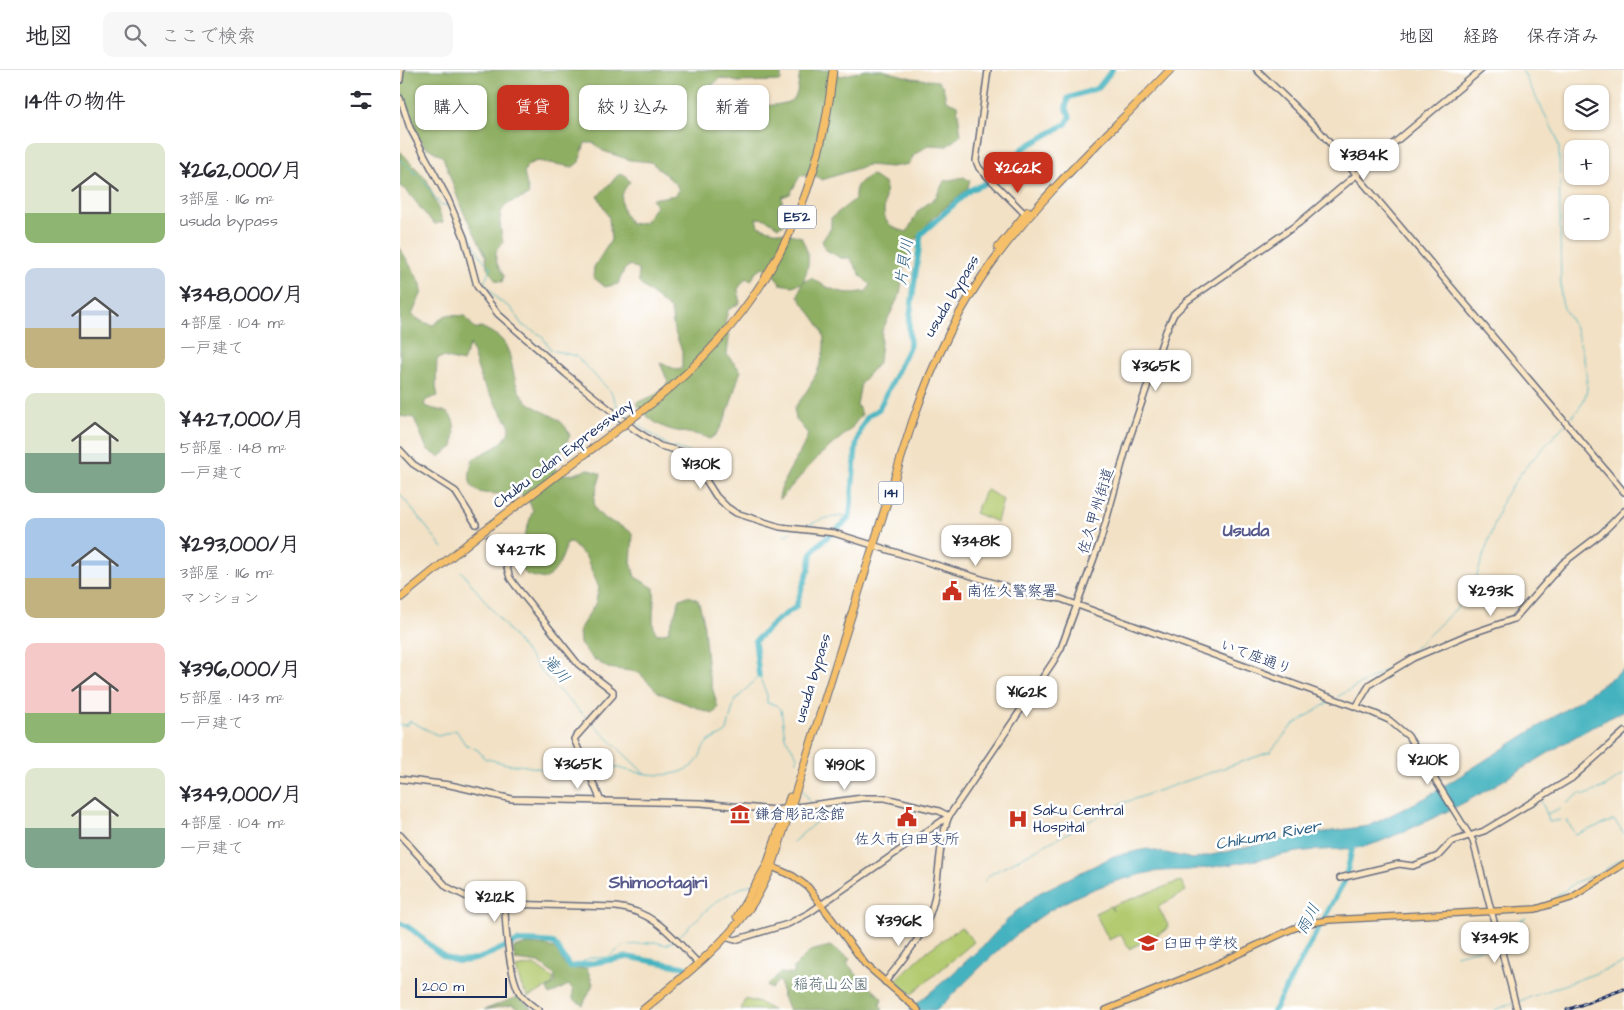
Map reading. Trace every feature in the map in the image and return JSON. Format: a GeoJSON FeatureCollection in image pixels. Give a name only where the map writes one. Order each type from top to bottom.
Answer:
{"type":"FeatureCollection","features":[{"type":"Feature","properties":{"kind":"highway","name":"Chubu Odan Expressway"},"geometry":{"type":"LineString","coordinates":[[400,598],[490,526],[652,404],[716,346],[735,323],[762,284],[785,243],[800,210],[823,142],[832,70]]}},
{"type":"Feature","properties":{"kind":"highway","name":"usuda bypass"},"geometry":{"type":"LineString","coordinates":[[698,962],[752,905],[770,866],[912,423],[937,357],[980,279],[1027,216],[1164,70]]}},
{"type":"Feature","properties":{"kind":"highway","name":"usuda bypass"},"geometry":{"type":"LineString","coordinates":[[1027,216],[1170,70]]}},
{"type":"Feature","properties":{"kind":"highway","name":"141"},"geometry":{"type":"LineString","coordinates":[[643,1010],[698,962]]}},
{"type":"Feature","properties":{"kind":"main road"},"geometry":{"type":"LineString","coordinates":[[1106,1010],[1202,971],[1292,929],[1318,921],[1523,911],[1556,904],[1576,895],[1624,864]]}},
{"type":"Feature","properties":{"kind":"main road"},"geometry":{"type":"LineString","coordinates":[[770,866],[802,881],[822,905],[857,955],[918,1010]]}},
{"type":"Feature","properties":{"kind":"street"},"geometry":{"type":"LineString","coordinates":[[400,80],[401,70]]}},
{"type":"Feature","properties":{"kind":"street"},"geometry":{"type":"LineString","coordinates":[[988,70],[976,161],[979,168],[1027,216]]}},
{"type":"Feature","properties":{"kind":"street"},"geometry":{"type":"LineString","coordinates":[[1257,70],[1317,128],[1624,492]]}},
{"type":"Feature","properties":{"kind":"street","name":"佐久甲州街道"},"geometry":{"type":"LineString","coordinates":[[724,936],[733,941],[783,925],[822,905],[949,816],[1054,662],[1104,531],[1127,446],[1166,331],[1174,314],[1187,301],[1286,233],[1481,70]]}},
{"type":"Feature","properties":{"kind":"street","name":"いて座通り"},"geometry":{"type":"LineString","coordinates":[[400,98],[410,128],[448,199],[464,237],[477,286],[502,319],[635,430],[660,446],[683,452],[692,458],[716,496],[730,510],[780,526],[827,531],[1012,589],[1057,598],[1389,720],[1398,726],[1416,749],[1470,836]]}},
{"type":"Feature","properties":{"kind":"street"},"geometry":{"type":"LineString","coordinates":[[400,450],[414,464],[455,490],[476,524]]}},
{"type":"Feature","properties":{"kind":"street"},"geometry":{"type":"LineString","coordinates":[[1356,707],[1370,684],[1414,658],[1467,635],[1517,617],[1563,563],[1601,534],[1624,511]]}},
{"type":"Feature","properties":{"kind":"street"},"geometry":{"type":"LineString","coordinates":[[490,539],[503,554],[510,578],[574,659],[588,673],[613,691],[611,698],[575,736],[575,742],[601,800]]}},
{"type":"Feature","properties":{"kind":"street"},"geometry":{"type":"LineString","coordinates":[[1340,878],[1399,864],[1418,865],[1438,856],[1451,842],[1470,836],[1521,810],[1572,778],[1624,732]]}},
{"type":"Feature","properties":{"kind":"street"},"geometry":{"type":"LineString","coordinates":[[400,779],[453,785],[504,798],[709,803],[788,810],[877,797],[923,806],[949,816],[942,836],[932,910],[918,941],[887,984]]}},
{"type":"Feature","properties":{"kind":"street"},"geometry":{"type":"LineString","coordinates":[[400,835],[440,881],[454,892],[473,900],[505,904],[616,907],[637,910],[662,926],[698,962]]}},
{"type":"Feature","properties":{"kind":"street"},"geometry":{"type":"LineString","coordinates":[[1470,836],[1517,1010]]}},
{"type":"Feature","properties":{"kind":"street"},"geometry":{"type":"LineString","coordinates":[[505,904],[507,939],[518,989],[526,1000],[539,1010]]}},
{"type":"Feature","properties":{"kind":"green space"},"geometry":{"type":"Polygon","coordinates":[[[400,70],[781,70],[781,81],[738,82],[720,78],[713,85],[697,85],[697,130],[769,130],[769,105],[781,104],[795,97],[801,70],[832,70],[841,76],[866,70],[882,70],[912,78],[938,81],[943,86],[946,100],[957,105],[961,135],[947,146],[929,145],[914,155],[909,164],[891,167],[868,165],[822,180],[814,175],[800,176],[790,194],[782,197],[784,224],[778,227],[766,219],[756,218],[758,226],[801,237],[808,255],[807,269],[803,282],[811,278],[831,289],[844,292],[867,291],[870,285],[861,276],[850,258],[841,258],[826,250],[822,241],[831,228],[831,218],[855,199],[857,186],[861,181],[872,175],[885,184],[884,215],[886,220],[897,229],[907,232],[918,211],[936,197],[944,181],[964,177],[970,181],[967,189],[933,218],[912,244],[905,263],[900,294],[882,331],[879,362],[861,383],[857,405],[862,414],[850,430],[820,455],[779,500],[783,483],[808,434],[796,419],[794,408],[812,382],[824,350],[822,331],[798,296],[802,283],[792,286],[780,284],[772,272],[763,267],[756,272],[751,281],[746,278],[738,289],[740,303],[728,310],[725,322],[729,338],[727,355],[741,371],[725,419],[715,435],[709,439],[661,426],[650,419],[636,403],[654,396],[668,382],[660,363],[678,370],[682,368],[682,351],[674,330],[671,310],[639,283],[638,270],[630,265],[624,270],[618,284],[605,287],[593,277],[594,267],[611,240],[609,218],[598,196],[618,175],[624,174],[630,182],[622,197],[624,213],[631,224],[645,222],[656,206],[652,199],[676,195],[679,190],[676,184],[651,162],[630,160],[603,151],[594,143],[585,143],[579,162],[573,167],[537,161],[527,165],[524,173],[529,194],[506,205],[500,215],[503,243],[497,250],[496,259],[504,276],[502,282],[496,281],[487,267],[486,256],[461,207],[443,157],[423,145],[410,121],[404,98],[400,95],[400,70]]]}},
{"type":"Feature","properties":{"kind":"green space"},"geometry":{"type":"Polygon","coordinates":[[[400,151],[427,180],[443,222],[435,224],[400,186],[400,151]]]}},
{"type":"Feature","properties":{"kind":"green space"},"geometry":{"type":"Polygon","coordinates":[[[400,248],[421,284],[422,292],[412,315],[423,322],[433,325],[446,315],[465,316],[475,329],[481,327],[499,337],[509,352],[516,383],[523,397],[529,403],[561,422],[570,436],[553,465],[564,474],[578,473],[588,469],[601,474],[594,499],[596,508],[604,518],[633,534],[631,562],[635,577],[654,588],[653,625],[657,634],[668,632],[680,599],[688,596],[698,600],[703,617],[708,672],[718,708],[713,714],[659,693],[638,672],[608,668],[592,658],[580,644],[579,630],[595,604],[599,588],[586,557],[570,542],[567,543],[557,568],[545,579],[527,575],[519,566],[519,552],[533,510],[529,502],[519,493],[488,494],[480,492],[474,489],[470,482],[473,459],[501,443],[508,433],[510,426],[482,382],[470,344],[463,362],[443,357],[437,359],[436,387],[438,396],[426,400],[424,405],[448,413],[451,417],[454,426],[453,447],[439,457],[427,449],[414,418],[400,416],[400,248]]]}},
{"type":"Feature","properties":{"kind":"green space"},"geometry":{"type":"Polygon","coordinates":[[[986,489],[1003,500],[997,522],[975,513],[986,489]]]}},
{"type":"Feature","properties":{"kind":"green space"},"geometry":{"type":"Polygon","coordinates":[[[1181,881],[1186,891],[1158,907],[1168,925],[1166,930],[1129,949],[1121,934],[1109,940],[1095,913],[1110,906],[1113,911],[1111,906],[1181,881]]]}},
{"type":"Feature","properties":{"kind":"green space"},"geometry":{"type":"Polygon","coordinates":[[[961,927],[974,942],[912,994],[895,981],[927,951],[961,927]]]}},
{"type":"Feature","properties":{"kind":"green space"},"geometry":{"type":"Polygon","coordinates":[[[528,944],[550,947],[557,952],[564,964],[576,969],[587,968],[593,984],[583,1005],[573,999],[573,989],[568,985],[550,995],[547,989],[555,983],[555,975],[539,963],[515,960],[513,948],[528,944]]]}},
{"type":"Feature","properties":{"kind":"green space","name":"稲荷山公園"},"geometry":{"type":"Polygon","coordinates":[[[830,946],[850,959],[847,963],[856,974],[882,998],[880,1005],[883,1010],[789,1010],[783,997],[780,982],[778,981],[771,989],[767,986],[780,973],[794,974],[794,967],[810,951],[830,946]]]}},
{"type":"Feature","properties":{"kind":"green space"},"geometry":{"type":"Polygon","coordinates":[[[534,965],[554,979],[552,985],[528,997],[521,985],[516,968],[534,965]]]}},
{"type":"Feature","properties":{"kind":"green space"},"geometry":{"type":"Polygon","coordinates":[[[512,980],[523,1001],[533,1010],[519,1010],[512,1005],[484,1010],[517,997],[512,980]]]}},
{"type":"Feature","properties":{"kind":"green space","name":"稲荷山公園"},"geometry":{"type":"Polygon","coordinates":[[[745,999],[760,1003],[772,1010],[741,1010],[745,999]]]}},
{"type":"Feature","properties":{"kind":"water"},"geometry":{"type":"Polygon","coordinates":[[[1624,669],[1624,711],[1579,734],[1476,796],[1428,820],[1379,842],[1358,848],[1303,851],[1215,867],[1160,871],[1124,879],[1095,889],[1049,911],[1015,936],[937,1010],[909,1010],[950,976],[986,943],[1013,914],[1039,893],[1114,856],[1147,849],[1193,859],[1303,835],[1369,826],[1425,798],[1574,704],[1624,669]]]}},
{"type":"Feature","properties":{"kind":"waterway","name":"片貝川"},"geometry":{"type":"LineString","coordinates":[[759,676],[755,641],[777,620],[796,607],[809,569],[812,552],[844,523],[850,515],[856,446],[861,428],[868,416],[879,409],[910,345],[909,323],[921,234],[970,190],[1005,175],[1022,149],[1066,124],[1070,117],[1066,107],[1068,98],[1098,88],[1112,70]]}},
{"type":"Feature","properties":{"kind":"waterway"},"geometry":{"type":"LineString","coordinates":[[1522,70],[1556,136],[1559,148],[1561,295],[1564,307],[1578,338],[1585,364],[1587,381],[1583,402],[1568,421]]}},
{"type":"Feature","properties":{"kind":"waterway"},"geometry":{"type":"LineString","coordinates":[[400,159],[425,182],[440,205],[448,205]]}},
{"type":"Feature","properties":{"kind":"waterway"},"geometry":{"type":"LineString","coordinates":[[466,230],[480,255],[491,268],[484,282],[498,300],[511,308],[522,325],[541,335],[551,350],[576,356],[611,392],[620,412],[629,416]]}},
{"type":"Feature","properties":{"kind":"waterway"},"geometry":{"type":"LineString","coordinates":[[634,420],[668,446]]}},
{"type":"Feature","properties":{"kind":"waterway"},"geometry":{"type":"LineString","coordinates":[[1337,697],[1402,661],[1470,595],[1503,499],[1524,469],[1565,424]]}},
{"type":"Feature","properties":{"kind":"waterway"},"geometry":{"type":"LineString","coordinates":[[672,447],[684,450],[699,459],[711,472],[708,479]]}},
{"type":"Feature","properties":{"kind":"waterway","name":"滝川"},"geometry":{"type":"LineString","coordinates":[[400,494],[443,548]]}},
{"type":"Feature","properties":{"kind":"waterway"},"geometry":{"type":"LineString","coordinates":[[809,525],[822,519],[850,515]]}},
{"type":"Feature","properties":{"kind":"waterway"},"geometry":{"type":"LineString","coordinates":[[784,536],[791,532]]}},
{"type":"Feature","properties":{"kind":"waterway","name":"滝川"},"geometry":{"type":"LineString","coordinates":[[461,571],[551,683],[588,719]]}},
{"type":"Feature","properties":{"kind":"waterway"},"geometry":{"type":"LineString","coordinates":[[585,759],[626,770],[655,775],[682,771],[696,763],[707,743],[727,731],[734,702],[759,676],[767,695],[767,703],[776,705],[781,710],[785,737],[797,756],[797,761]]}},
{"type":"Feature","properties":{"kind":"waterway"},"geometry":{"type":"LineString","coordinates":[[984,881],[991,874],[1123,803],[1270,752],[1292,726],[1332,700]]}},
{"type":"Feature","properties":{"kind":"waterway"},"geometry":{"type":"LineString","coordinates":[[400,725],[407,725],[410,721],[439,736],[456,730],[465,744],[478,750],[484,758],[511,765],[542,769],[565,759],[579,757]]}},
{"type":"Feature","properties":{"kind":"waterway","name":"滝川"},"geometry":{"type":"LineString","coordinates":[[591,722],[644,773]]}},
{"type":"Feature","properties":{"kind":"waterway"},"geometry":{"type":"LineString","coordinates":[[1567,803],[1580,793],[1585,795],[1605,787],[1624,774]]}},
{"type":"Feature","properties":{"kind":"waterway"},"geometry":{"type":"LineString","coordinates":[[802,789],[811,803]]}},
{"type":"Feature","properties":{"kind":"waterway"},"geometry":{"type":"LineString","coordinates":[[1541,801],[1547,814],[1559,809]]}},
{"type":"Feature","properties":{"kind":"waterway"},"geometry":{"type":"LineString","coordinates":[[793,842],[816,822],[816,812],[813,807]]}},
{"type":"Feature","properties":{"kind":"waterway"},"geometry":{"type":"LineString","coordinates":[[1547,814],[1549,822],[1561,820]]}},
{"type":"Feature","properties":{"kind":"waterway"},"geometry":{"type":"LineString","coordinates":[[1567,820],[1575,835],[1614,820],[1624,834]]}},
{"type":"Feature","properties":{"kind":"waterway","name":"雨川"},"geometry":{"type":"LineString","coordinates":[[1274,1010],[1345,880],[1354,841]]}},
{"type":"Feature","properties":{"kind":"waterway"},"geometry":{"type":"LineString","coordinates":[[1548,903],[1576,882],[1600,873],[1624,857]]}},
{"type":"Feature","properties":{"kind":"waterway"},"geometry":{"type":"LineString","coordinates":[[678,937],[719,900],[752,884]]}},
{"type":"Feature","properties":{"kind":"waterway"},"geometry":{"type":"LineString","coordinates":[[1500,938],[1510,926],[1526,918]]}},
{"type":"Feature","properties":{"kind":"waterway"},"geometry":{"type":"LineString","coordinates":[[400,923],[415,932],[441,954],[457,961],[481,958],[519,941],[526,941],[554,943],[570,967],[628,957],[685,967]]}},
{"type":"Feature","properties":{"kind":"waterway"},"geometry":{"type":"LineString","coordinates":[[577,965],[589,958],[609,957],[623,946],[655,942],[666,945],[675,940]]}},
{"type":"Feature","properties":{"kind":"waterway"},"geometry":{"type":"LineString","coordinates":[[1456,955],[1495,945],[1498,940]]}},
{"type":"Feature","properties":{"kind":"waterway"},"geometry":{"type":"LineString","coordinates":[[1517,1002],[1624,963]]}},
{"type":"Feature","properties":{"kind":"waterway"},"geometry":{"type":"LineString","coordinates":[[1495,1010],[1513,1003]]}},
{"type":"Feature","properties":{"kind":"tunnel"},"geometry":{"type":"LineString","coordinates":[[476,524],[490,539]]}},
{"type":"Feature","properties":{"kind":"railway"},"geometry":{"type":"LineString","coordinates":[[1567,1010],[1624,989]]}},
{"type":"Feature","properties":{"kind":"place","name":"南佐久警察署"},"geometry":{"type":"Point","coordinates":[952,591]}},
{"type":"Feature","properties":{"kind":"place","name":"鎌倉彫記念館"},"geometry":{"type":"Point","coordinates":[740,814]}},
{"type":"Feature","properties":{"kind":"place","name":"佐久市臼田支所"},"geometry":{"type":"Point","coordinates":[907,817]}},
{"type":"Feature","properties":{"kind":"place","name":"Saku Central Hospital"},"geometry":{"type":"Point","coordinates":[1018,819]}},
{"type":"Feature","properties":{"kind":"place","name":"臼田中学校"},"geometry":{"type":"Point","coordinates":[1148,943]}},
{"type":"Feature","properties":{"kind":"district","name":"Usuda"},"geometry":{"type":"Point","coordinates":[1246,530]}},
{"type":"Feature","properties":{"kind":"district","name":"Shimootagiri"},"geometry":{"type":"Point","coordinates":[658,882]}},
{"type":"Feature","properties":{"kind":"water label","name":"Chikuma River"},"geometry":{"type":"Point","coordinates":[1268,835]}}]}
